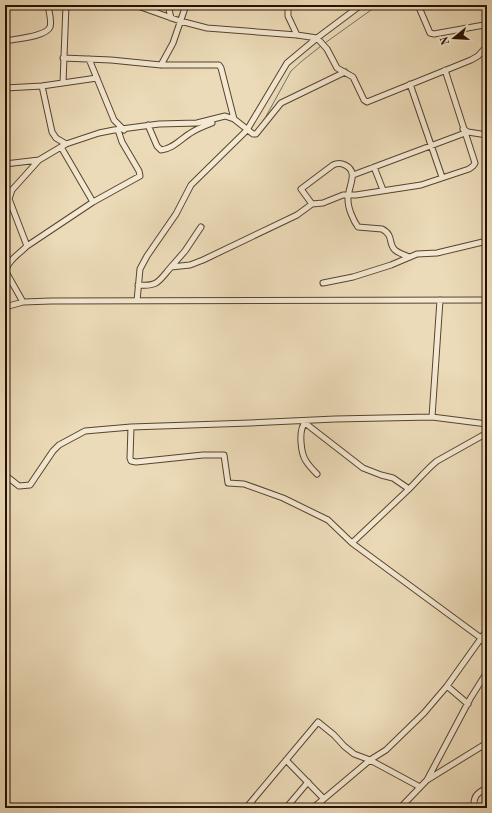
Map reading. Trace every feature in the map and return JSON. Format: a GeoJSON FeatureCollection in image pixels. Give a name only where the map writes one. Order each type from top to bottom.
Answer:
{"type":"FeatureCollection","features":[{"type":"Feature","properties":{"kind":"street"},"geometry":{"type":"LineString","coordinates":[[5,41],[34,36],[47,31],[50,26],[48,5]]}},
{"type":"Feature","properties":{"kind":"street"},"geometry":{"type":"LineString","coordinates":[[63,83],[66,5]]}},
{"type":"Feature","properties":{"kind":"street"},"geometry":{"type":"LineString","coordinates":[[135,5],[180,21],[212,29],[297,35],[317,38],[327,49],[337,68],[353,77],[364,100],[367,102],[471,60],[478,56],[487,46]]}},
{"type":"Feature","properties":{"kind":"street"},"geometry":{"type":"LineString","coordinates":[[168,5],[171,18]]}},
{"type":"Feature","properties":{"kind":"street"},"geometry":{"type":"LineString","coordinates":[[161,65],[173,43],[186,5]]}},
{"type":"Feature","properties":{"kind":"street"},"geometry":{"type":"LineString","coordinates":[[288,5],[288,16],[297,35]]}},
{"type":"Feature","properties":{"kind":"street"},"geometry":{"type":"LineString","coordinates":[[137,301],[140,269],[176,214],[191,185],[247,130],[285,65],[317,38],[361,5]]}},
{"type":"Feature","properties":{"kind":"street"},"geometry":{"type":"LineString","coordinates":[[418,5],[430,33],[434,34],[484,25],[487,29]]}},
{"type":"Feature","properties":{"kind":"street"},"geometry":{"type":"LineString","coordinates":[[63,58],[161,65],[219,66],[221,68],[234,119]]}},
{"type":"Feature","properties":{"kind":"street"},"geometry":{"type":"LineString","coordinates":[[89,59],[114,120],[124,130]]}},
{"type":"Feature","properties":{"kind":"street"},"geometry":{"type":"LineString","coordinates":[[171,268],[190,265],[203,260],[297,215],[312,204],[323,203],[340,196],[421,185],[469,169],[475,162],[445,70]]}},
{"type":"Feature","properties":{"kind":"street"},"geometry":{"type":"LineString","coordinates":[[27,246],[11,208],[9,199],[12,190],[39,160],[64,145],[99,134],[118,130],[148,126],[197,123],[225,116],[234,119],[247,130],[253,134],[256,134],[281,103],[346,72]]}},
{"type":"Feature","properties":{"kind":"street"},"geometry":{"type":"LineString","coordinates":[[5,88],[42,86],[97,78]]}},
{"type":"Feature","properties":{"kind":"street"},"geometry":{"type":"LineString","coordinates":[[410,84],[442,177]]}},
{"type":"Feature","properties":{"kind":"street"},"geometry":{"type":"LineString","coordinates":[[42,86],[52,132],[64,145],[93,202]]}},
{"type":"Feature","properties":{"kind":"street"},"geometry":{"type":"LineString","coordinates":[[148,126],[157,146],[163,150],[192,132],[225,116]]}},
{"type":"Feature","properties":{"kind":"street"},"geometry":{"type":"LineString","coordinates":[[23,302],[7,275],[6,268],[27,246],[93,202],[140,176],[138,168],[122,142],[118,130]]}},
{"type":"Feature","properties":{"kind":"street"},"geometry":{"type":"LineString","coordinates":[[353,175],[431,146],[464,131],[487,135]]}},
{"type":"Feature","properties":{"kind":"street"},"geometry":{"type":"LineString","coordinates":[[467,141],[473,133]]}},
{"type":"Feature","properties":{"kind":"street"},"geometry":{"type":"LineString","coordinates":[[5,164],[39,160]]}},
{"type":"Feature","properties":{"kind":"street"},"geometry":{"type":"LineString","coordinates":[[312,204],[301,189],[333,165],[338,163],[345,166],[351,170],[353,175],[348,195],[348,202],[355,223],[358,227],[382,229],[388,233],[395,251],[410,257]]}},
{"type":"Feature","properties":{"kind":"street"},"geometry":{"type":"LineString","coordinates":[[374,167],[383,190]]}},
{"type":"Feature","properties":{"kind":"street"},"geometry":{"type":"LineString","coordinates":[[5,200],[11,208]]}},
{"type":"Feature","properties":{"kind":"street"},"geometry":{"type":"LineString","coordinates":[[138,285],[148,286],[157,283],[185,251],[201,227]]}},
{"type":"Feature","properties":{"kind":"street"},"geometry":{"type":"LineString","coordinates":[[322,283],[353,277],[392,265],[417,254],[437,252],[487,241]]}},
{"type":"Feature","properties":{"kind":"street"},"geometry":{"type":"LineString","coordinates":[[5,307],[23,302],[51,300],[487,300]]}},
{"type":"Feature","properties":{"kind":"street"},"geometry":{"type":"LineString","coordinates":[[432,417],[440,300]]}},
{"type":"Feature","properties":{"kind":"street"},"geometry":{"type":"LineString","coordinates":[[5,475],[19,486],[30,485],[53,451],[59,445],[85,431],[131,427],[432,417],[487,424]]}},
{"type":"Feature","properties":{"kind":"street"},"geometry":{"type":"LineString","coordinates":[[304,422],[301,433],[304,458],[307,464],[317,474]]}},
{"type":"Feature","properties":{"kind":"street"},"geometry":{"type":"LineString","coordinates":[[304,422],[363,468],[393,478],[408,489]]}},
{"type":"Feature","properties":{"kind":"street"},"geometry":{"type":"LineString","coordinates":[[131,427],[131,461],[136,462],[203,455],[224,455],[228,483],[244,484],[283,498],[328,520],[352,543],[481,638],[487,645]]}},
{"type":"Feature","properties":{"kind":"street"},"geometry":{"type":"LineString","coordinates":[[352,543],[437,461],[487,433]]}},
{"type":"Feature","properties":{"kind":"street"},"geometry":{"type":"LineString","coordinates":[[313,808],[323,798],[370,760],[386,750],[424,713],[447,686],[487,630]]}},
{"type":"Feature","properties":{"kind":"street"},"geometry":{"type":"LineString","coordinates":[[427,780],[470,699],[487,672]]}},
{"type":"Feature","properties":{"kind":"street"},"geometry":{"type":"LineString","coordinates":[[447,686],[468,704]]}},
{"type":"Feature","properties":{"kind":"street"},"geometry":{"type":"LineString","coordinates":[[246,808],[318,722],[358,756],[370,760],[420,787]]}},
{"type":"Feature","properties":{"kind":"street"},"geometry":{"type":"LineString","coordinates":[[400,808],[427,780],[487,743]]}},
{"type":"Feature","properties":{"kind":"street"},"geometry":{"type":"LineString","coordinates":[[286,760],[323,798]]}},
{"type":"Feature","properties":{"kind":"street"},"geometry":{"type":"LineString","coordinates":[[286,808],[308,782]]}},
{"type":"Feature","properties":{"kind":"street"},"geometry":{"type":"LineString","coordinates":[[474,808],[473,801],[476,795],[487,788]]}},
{"type":"Feature","properties":{"kind":"waterway"},"geometry":{"type":"LineString","coordinates":[[325,43],[378,5]]}},
{"type":"Feature","properties":{"kind":"waterway"},"geometry":{"type":"LineString","coordinates":[[264,120],[291,71],[321,46]]}}]}
